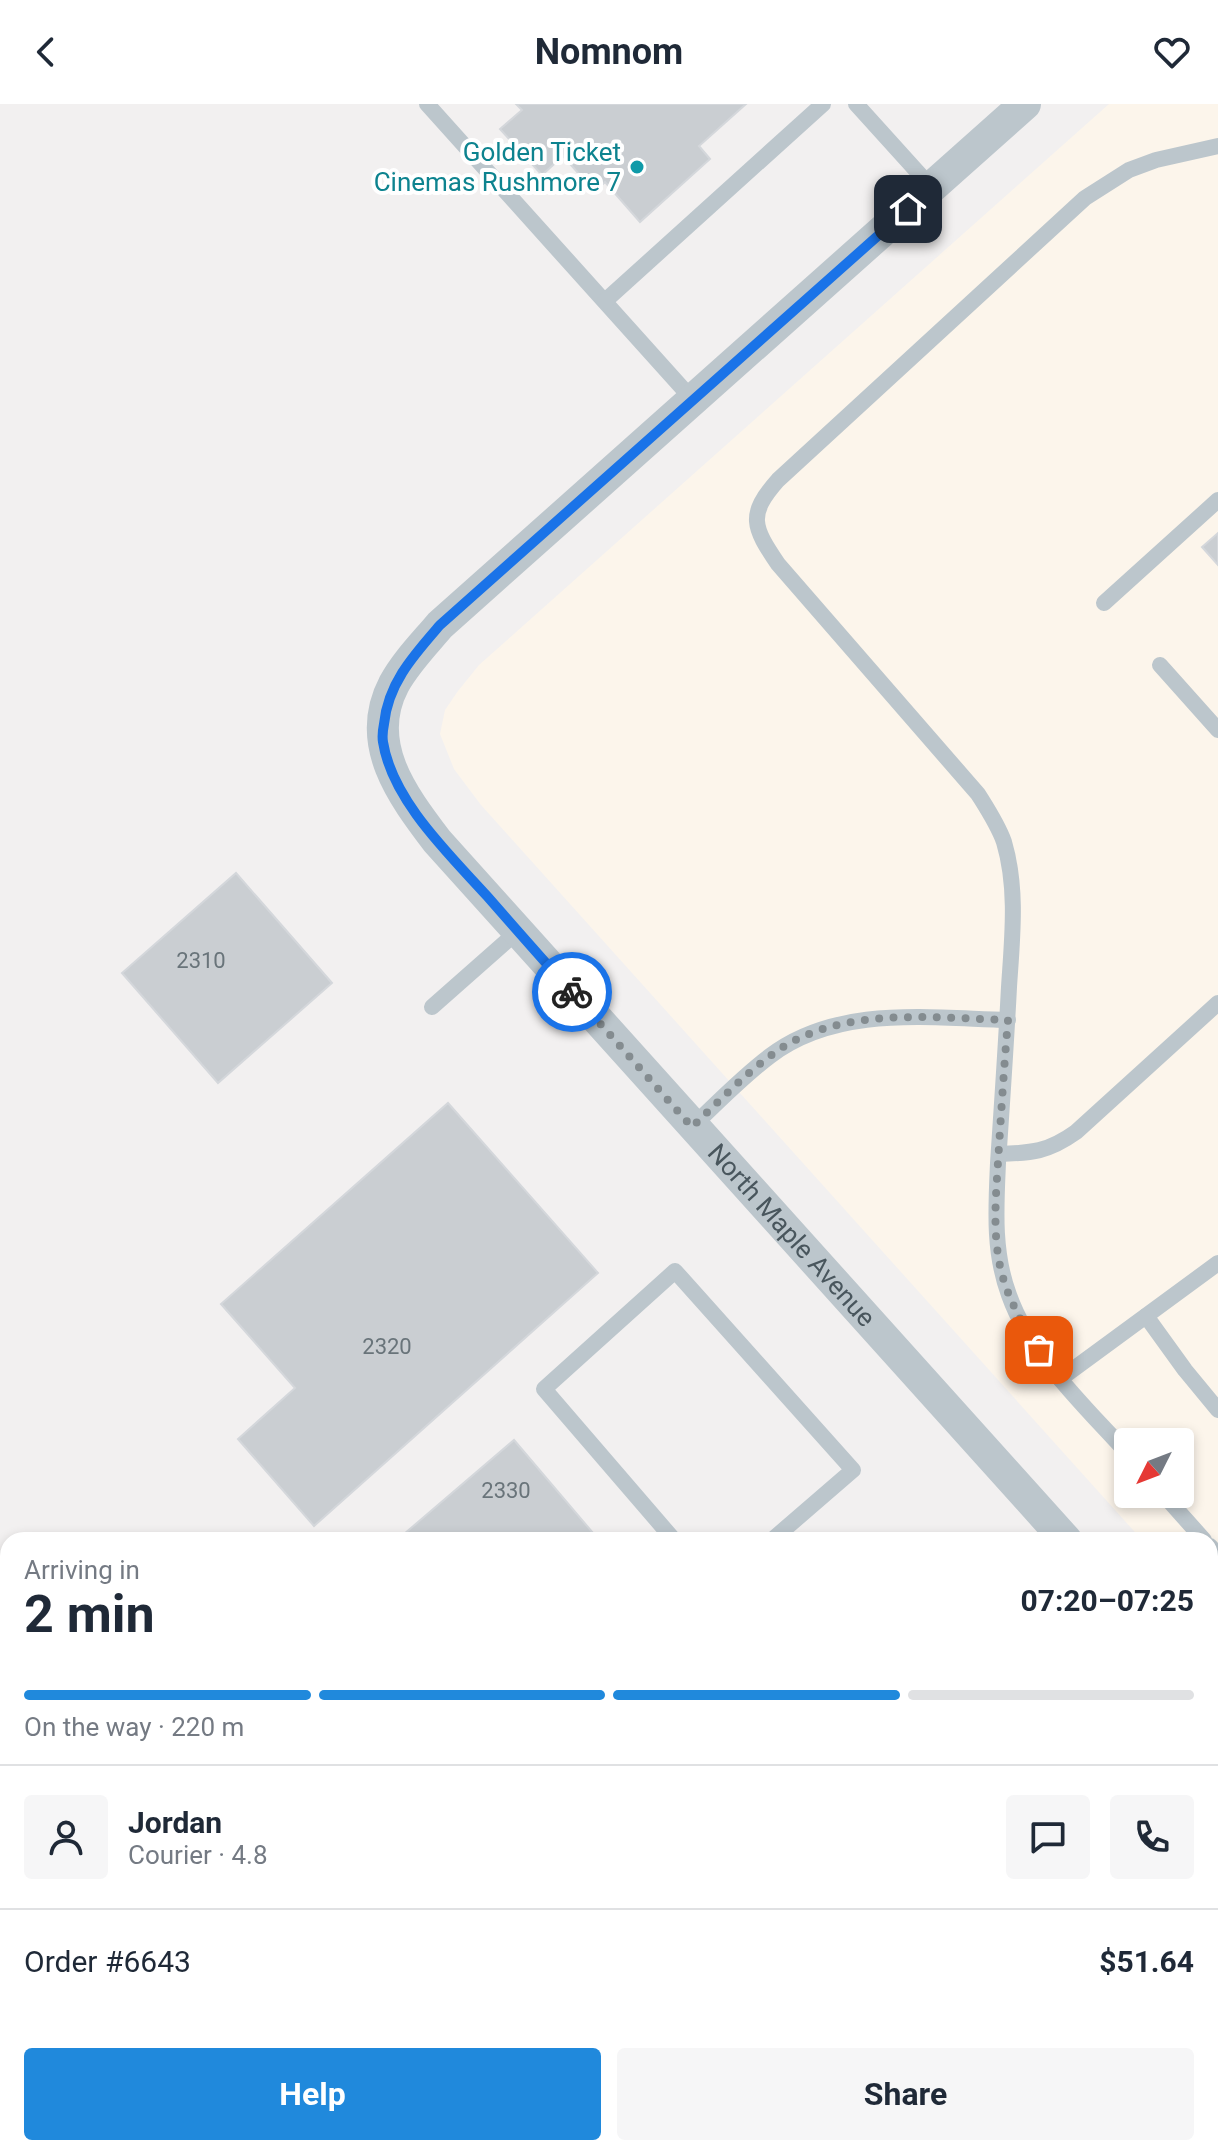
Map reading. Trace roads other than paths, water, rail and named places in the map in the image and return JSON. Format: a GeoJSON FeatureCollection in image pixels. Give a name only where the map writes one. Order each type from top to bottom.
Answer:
{"type":"FeatureCollection","features":[{"type":"Feature","properties":{"kind":"street","name":"North Maple Avenue"},"geometry":{"type":"LineString","coordinates":[[1025,104],[440,625],[393,686],[382,740],[405,799],[437,841],[1059,1532]]}},
{"type":"Feature","properties":{"kind":"lane"},"geometry":{"type":"LineString","coordinates":[[427,104],[693,400]]}},
{"type":"Feature","properties":{"kind":"lane"},"geometry":{"type":"LineString","coordinates":[[605,301],[823,104]]}},
{"type":"Feature","properties":{"kind":"lane"},"geometry":{"type":"LineString","coordinates":[[856,104],[932,188]]}},
{"type":"Feature","properties":{"kind":"lane"},"geometry":{"type":"LineString","coordinates":[[1114,1439],[1060,1379],[1022,1324],[999,1261],[996,1208],[1013,933],[1006,850],[992,816],[978,794],[778,564],[759,533],[757,509],[778,480],[1085,198],[1129,170],[1156,160],[1218,146]]}},
{"type":"Feature","properties":{"kind":"lane"},"geometry":{"type":"LineString","coordinates":[[1104,603],[1218,500]]}},
{"type":"Feature","properties":{"kind":"lane"},"geometry":{"type":"LineString","coordinates":[[1160,665],[1218,730]]}},
{"type":"Feature","properties":{"kind":"lane"},"geometry":{"type":"LineString","coordinates":[[432,1007],[518,931]]}},
{"type":"Feature","properties":{"kind":"lane"},"geometry":{"type":"LineString","coordinates":[[999,1154],[1032,1153],[1058,1145],[1218,1003]]}},
{"type":"Feature","properties":{"kind":"lane"},"geometry":{"type":"LineString","coordinates":[[692,1127],[771,1055],[826,1027],[896,1017],[1008,1020]]}},
{"type":"Feature","properties":{"kind":"lane"},"geometry":{"type":"LineString","coordinates":[[1060,1379],[1218,1263]]}},
{"type":"Feature","properties":{"kind":"lane"},"geometry":{"type":"LineString","coordinates":[[667,1532],[544,1389],[675,1271],[853,1470],[781,1532]]}},
{"type":"Feature","properties":{"kind":"lane"},"geometry":{"type":"LineString","coordinates":[[1146,1316],[1218,1410]]}},
{"type":"Feature","properties":{"kind":"lane"},"geometry":{"type":"LineString","coordinates":[[1175,1508],[1197,1532]]}},
{"type":"Feature","properties":{"kind":"place","name":"Golden Ticket Cinemas Rushmore 7"},"geometry":{"type":"Point","coordinates":[637,167]}}]}
